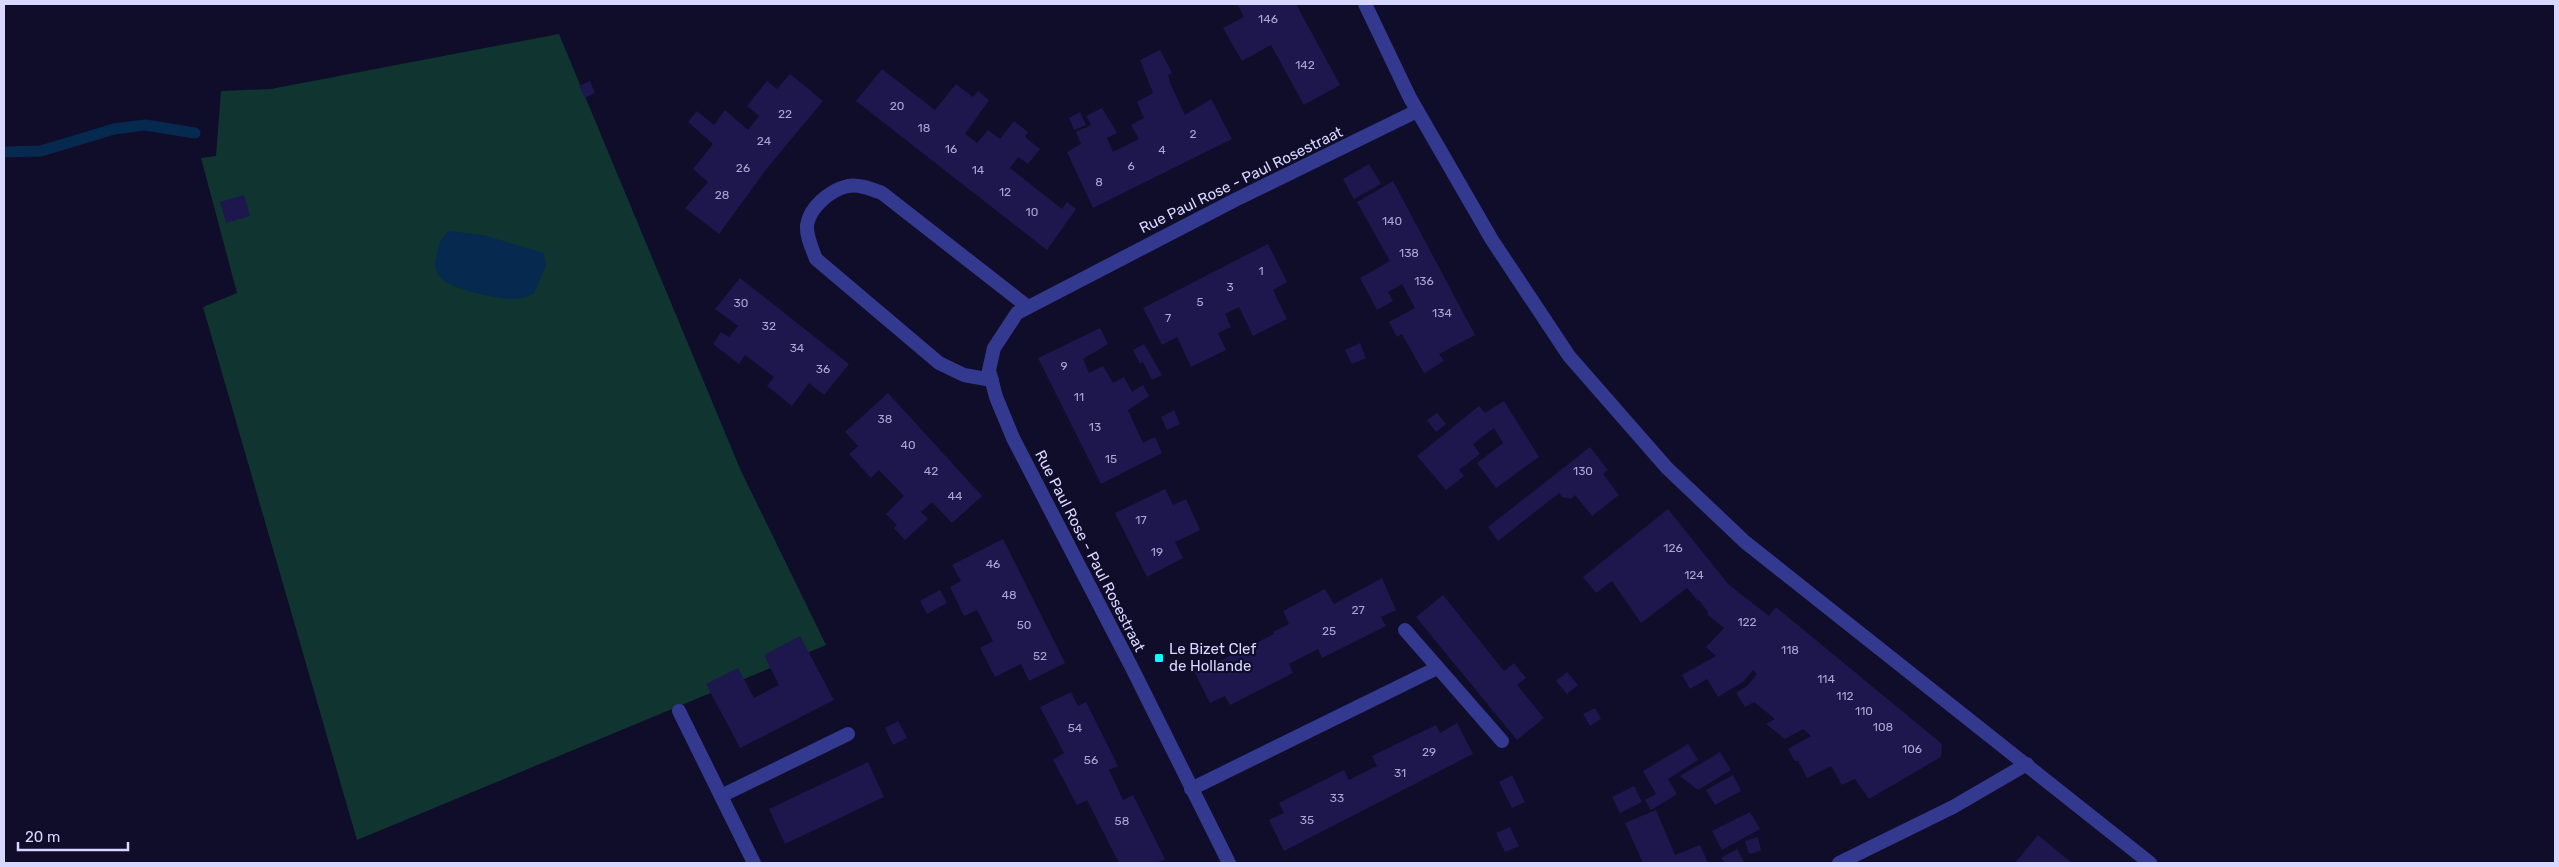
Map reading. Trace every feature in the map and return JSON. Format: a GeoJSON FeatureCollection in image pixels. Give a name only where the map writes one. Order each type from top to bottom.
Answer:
{"type":"FeatureCollection","features":[{"type":"Feature","properties":{"kind":"street"},"geometry":{"type":"LineString","coordinates":[[1365,4],[1417,111],[1492,240],[1569,356],[1667,468],[1745,542],[2150,863]]}},
{"type":"Feature","properties":{"kind":"street","name":"Rue Paul Rose - Paul Rosestraat"},"geometry":{"type":"LineString","coordinates":[[1229,863],[1128,659],[1013,438],[996,397],[992,380],[990,370],[994,348],[1017,313],[1227,204],[1417,111]]}},
{"type":"Feature","properties":{"kind":"street"},"geometry":{"type":"LineString","coordinates":[[992,380],[964,375],[939,362],[816,259],[809,242],[807,226],[813,208],[847,186],[864,187],[882,193],[1028,307]]}},
{"type":"Feature","properties":{"kind":"street"},"geometry":{"type":"LineString","coordinates":[[1405,630],[1502,741]]}},
{"type":"Feature","properties":{"kind":"street"},"geometry":{"type":"LineString","coordinates":[[1191,789],[1437,668]]}},
{"type":"Feature","properties":{"kind":"street"},"geometry":{"type":"LineString","coordinates":[[680,711],[754,863]]}},
{"type":"Feature","properties":{"kind":"street"},"geometry":{"type":"LineString","coordinates":[[721,796],[848,734]]}},
{"type":"Feature","properties":{"kind":"street"},"geometry":{"type":"LineString","coordinates":[[1839,863],[1953,807],[2026,764]]}},
{"type":"Feature","properties":{"kind":"green space"},"geometry":{"type":"Polygon","coordinates":[[[559,34],[741,471],[826,645],[357,840],[203,307],[237,293],[201,158],[216,156],[221,91],[271,89],[559,34]]]}},
{"type":"Feature","properties":{"kind":"water"},"geometry":{"type":"Polygon","coordinates":[[[449,231],[483,235],[544,253],[546,265],[534,294],[517,299],[507,299],[475,293],[453,286],[445,281],[437,273],[435,263],[441,241],[449,231]]]}},
{"type":"Feature","properties":{"kind":"building"},"geometry":{"type":"Polygon","coordinates":[[[1237,4],[1296,4],[1340,85],[1304,105],[1271,45],[1242,61],[1223,28],[1244,17],[1237,4]]]}},
{"type":"Feature","properties":{"kind":"building"},"geometry":{"type":"Polygon","coordinates":[[[1160,50],[1172,73],[1168,75],[1171,85],[1185,115],[1211,99],[1232,139],[1093,208],[1067,152],[1081,144],[1076,132],[1091,125],[1086,116],[1102,108],[1117,133],[1107,138],[1113,152],[1139,139],[1131,125],[1144,118],[1137,102],[1153,93],[1140,60],[1160,50]]]}},
{"type":"Feature","properties":{"kind":"building"},"geometry":{"type":"Polygon","coordinates":[[[882,69],[935,110],[956,84],[973,97],[978,91],[989,100],[965,134],[977,143],[988,130],[1000,139],[1014,121],[1028,132],[1025,137],[1040,149],[1028,164],[1018,157],[1010,168],[1062,209],[1067,202],[1076,209],[1047,250],[856,101],[882,69]]]}},
{"type":"Feature","properties":{"kind":"building"},"geometry":{"type":"Polygon","coordinates":[[[790,74],[823,101],[768,167],[719,234],[685,208],[708,182],[693,169],[713,144],[688,122],[697,111],[714,125],[725,110],[748,130],[759,116],[747,106],[767,81],[777,89],[790,74]]]}},
{"type":"Feature","properties":{"kind":"building"},"geometry":{"type":"Polygon","coordinates":[[[590,81],[595,93],[585,98],[579,86],[590,81]]]}},
{"type":"Feature","properties":{"kind":"building"},"geometry":{"type":"Polygon","coordinates":[[[1080,112],[1086,125],[1074,130],[1069,118],[1080,112]]]}},
{"type":"Feature","properties":{"kind":"building"},"geometry":{"type":"Polygon","coordinates":[[[1369,164],[1381,184],[1354,199],[1343,179],[1369,164]]]}},
{"type":"Feature","properties":{"kind":"building"},"geometry":{"type":"Polygon","coordinates":[[[1393,181],[1475,335],[1439,354],[1444,361],[1424,373],[1402,334],[1397,337],[1389,322],[1415,308],[1402,284],[1388,292],[1393,301],[1377,310],[1360,278],[1390,261],[1357,202],[1393,181]]]}},
{"type":"Feature","properties":{"kind":"building"},"geometry":{"type":"Polygon","coordinates":[[[244,195],[250,216],[226,223],[220,202],[244,195]]]}},
{"type":"Feature","properties":{"kind":"building"},"geometry":{"type":"Polygon","coordinates":[[[1268,244],[1287,282],[1273,290],[1287,319],[1253,336],[1239,307],[1225,314],[1231,327],[1218,333],[1226,350],[1191,367],[1177,337],[1162,345],[1143,308],[1268,244]]]}},
{"type":"Feature","properties":{"kind":"building"},"geometry":{"type":"Polygon","coordinates":[[[740,278],[849,364],[824,395],[809,383],[792,406],[767,386],[774,377],[745,355],[739,364],[713,344],[721,332],[729,337],[738,326],[715,309],[740,278]]]}},
{"type":"Feature","properties":{"kind":"building"},"geometry":{"type":"Polygon","coordinates":[[[1100,328],[1108,344],[1083,359],[1089,373],[1103,366],[1113,383],[1124,377],[1132,392],[1143,385],[1149,396],[1128,410],[1143,443],[1155,437],[1162,453],[1101,484],[1038,358],[1100,328]]]}},
{"type":"Feature","properties":{"kind":"building"},"geometry":{"type":"Polygon","coordinates":[[[1360,343],[1366,358],[1352,364],[1345,350],[1360,343]]]}},
{"type":"Feature","properties":{"kind":"building"},"geometry":{"type":"Polygon","coordinates":[[[1144,344],[1162,375],[1152,380],[1143,362],[1140,364],[1133,350],[1144,344]]]}},
{"type":"Feature","properties":{"kind":"building"},"geometry":{"type":"Polygon","coordinates":[[[888,393],[982,496],[952,523],[932,502],[921,512],[928,519],[905,540],[894,528],[897,525],[886,514],[904,496],[879,470],[871,478],[849,454],[858,446],[845,432],[888,393]]]}},
{"type":"Feature","properties":{"kind":"building"},"geometry":{"type":"Polygon","coordinates":[[[1504,401],[1539,457],[1496,488],[1477,463],[1503,443],[1494,428],[1473,444],[1480,454],[1459,470],[1464,476],[1446,490],[1417,456],[1479,406],[1485,413],[1504,401]]]}},
{"type":"Feature","properties":{"kind":"building"},"geometry":{"type":"Polygon","coordinates":[[[1174,410],[1180,424],[1167,430],[1161,417],[1174,410]]]}},
{"type":"Feature","properties":{"kind":"building"},"geometry":{"type":"Polygon","coordinates":[[[1437,413],[1446,424],[1436,432],[1427,420],[1437,413]]]}},
{"type":"Feature","properties":{"kind":"building"},"geometry":{"type":"Polygon","coordinates":[[[1590,447],[1608,470],[1603,474],[1619,495],[1592,516],[1575,495],[1571,499],[1562,497],[1559,493],[1498,541],[1488,527],[1590,447]]]}},
{"type":"Feature","properties":{"kind":"building"},"geometry":{"type":"Polygon","coordinates":[[[1165,489],[1173,505],[1186,499],[1200,530],[1175,542],[1183,558],[1147,577],[1115,513],[1165,489]]]}},
{"type":"Feature","properties":{"kind":"building"},"geometry":{"type":"Polygon","coordinates":[[[1668,509],[1729,585],[1769,616],[1776,607],[1942,744],[1941,757],[1869,799],[1855,779],[1842,785],[1831,766],[1807,778],[1798,761],[1795,761],[1788,749],[1811,736],[1803,729],[1785,739],[1766,724],[1775,719],[1754,702],[1745,707],[1736,693],[1747,686],[1757,674],[1753,670],[1743,682],[1718,697],[1707,679],[1690,689],[1682,675],[1716,656],[1706,647],[1724,628],[1707,614],[1708,612],[1699,600],[1687,588],[1641,623],[1612,581],[1596,593],[1583,577],[1668,509]]]}},
{"type":"Feature","properties":{"kind":"building"},"geometry":{"type":"Polygon","coordinates":[[[1003,539],[1065,663],[1029,681],[1021,664],[995,677],[980,648],[993,641],[977,610],[964,616],[950,587],[961,581],[952,565],[1003,539]]]}},
{"type":"Feature","properties":{"kind":"building"},"geometry":{"type":"Polygon","coordinates":[[[1382,578],[1396,610],[1381,617],[1386,626],[1322,658],[1318,649],[1289,664],[1293,673],[1230,705],[1225,696],[1210,703],[1194,671],[1209,664],[1210,666],[1274,634],[1273,632],[1289,624],[1283,611],[1325,589],[1334,604],[1382,578]]]}},
{"type":"Feature","properties":{"kind":"building"},"geometry":{"type":"Polygon","coordinates":[[[940,590],[947,603],[927,614],[920,601],[940,590]]]}},
{"type":"Feature","properties":{"kind":"building"},"geometry":{"type":"Polygon","coordinates":[[[1443,595],[1504,671],[1514,663],[1526,678],[1517,685],[1544,718],[1517,740],[1416,617],[1443,595]]]}},
{"type":"Feature","properties":{"kind":"building"},"geometry":{"type":"Polygon","coordinates":[[[800,636],[834,700],[740,748],[706,684],[738,668],[754,698],[779,685],[764,655],[800,636]]]}},
{"type":"Feature","properties":{"kind":"building"},"geometry":{"type":"Polygon","coordinates":[[[1567,672],[1578,685],[1567,694],[1556,681],[1567,672]]]}},
{"type":"Feature","properties":{"kind":"building"},"geometry":{"type":"Polygon","coordinates":[[[1071,692],[1078,706],[1086,702],[1118,766],[1109,770],[1123,800],[1133,795],[1165,859],[1156,863],[1119,863],[1087,800],[1077,805],[1053,760],[1064,753],[1040,707],[1071,692]]]}},
{"type":"Feature","properties":{"kind":"building"},"geometry":{"type":"Polygon","coordinates":[[[1595,708],[1601,719],[1590,726],[1583,714],[1595,708]]]}},
{"type":"Feature","properties":{"kind":"building"},"geometry":{"type":"Polygon","coordinates":[[[898,721],[907,738],[893,745],[885,728],[898,721]]]}},
{"type":"Feature","properties":{"kind":"building"},"geometry":{"type":"Polygon","coordinates":[[[1457,723],[1473,754],[1284,851],[1269,820],[1284,813],[1279,803],[1344,770],[1349,780],[1377,766],[1372,756],[1436,725],[1440,733],[1457,723]]]}},
{"type":"Feature","properties":{"kind":"building"},"geometry":{"type":"Polygon","coordinates":[[[1688,744],[1698,760],[1668,779],[1677,794],[1651,810],[1645,800],[1656,794],[1643,771],[1688,744]]]}},
{"type":"Feature","properties":{"kind":"building"},"geometry":{"type":"Polygon","coordinates":[[[1720,752],[1731,770],[1698,790],[1680,776],[1720,752]]]}},
{"type":"Feature","properties":{"kind":"building"},"geometry":{"type":"Polygon","coordinates":[[[868,762],[884,797],[785,844],[769,809],[868,762]]]}},
{"type":"Feature","properties":{"kind":"building"},"geometry":{"type":"Polygon","coordinates":[[[1512,775],[1525,802],[1512,808],[1499,782],[1512,775]]]}},
{"type":"Feature","properties":{"kind":"building"},"geometry":{"type":"Polygon","coordinates":[[[1733,775],[1741,791],[1715,805],[1706,790],[1733,775]]]}},
{"type":"Feature","properties":{"kind":"building"},"geometry":{"type":"Polygon","coordinates":[[[1634,786],[1642,802],[1620,813],[1612,797],[1634,786]]]}},
{"type":"Feature","properties":{"kind":"building"},"geometry":{"type":"Polygon","coordinates":[[[1656,810],[1675,855],[1700,845],[1708,863],[1643,863],[1625,823],[1656,810]]]}},
{"type":"Feature","properties":{"kind":"building"},"geometry":{"type":"Polygon","coordinates":[[[1750,812],[1760,829],[1722,850],[1712,831],[1750,812]]]}},
{"type":"Feature","properties":{"kind":"building"},"geometry":{"type":"Polygon","coordinates":[[[1510,827],[1519,846],[1505,852],[1496,833],[1510,827]]]}},
{"type":"Feature","properties":{"kind":"building"},"geometry":{"type":"Polygon","coordinates":[[[2038,835],[2072,863],[2015,863],[2038,835]]]}},
{"type":"Feature","properties":{"kind":"building"},"geometry":{"type":"Polygon","coordinates":[[[1758,837],[1761,851],[1749,854],[1745,841],[1758,837]]]}},
{"type":"Feature","properties":{"kind":"building"},"geometry":{"type":"Polygon","coordinates":[[[1737,849],[1744,862],[1725,863],[1721,858],[1737,849]]]}},
{"type":"Feature","properties":{"kind":"waterway"},"geometry":{"type":"LineString","coordinates":[[4,152],[41,151],[114,129],[145,125],[195,133]]}},
{"type":"Feature","properties":{"kind":"place","name":"Le Bizet Clef de Hollande"},"geometry":{"type":"Point","coordinates":[1159,658]}}]}
